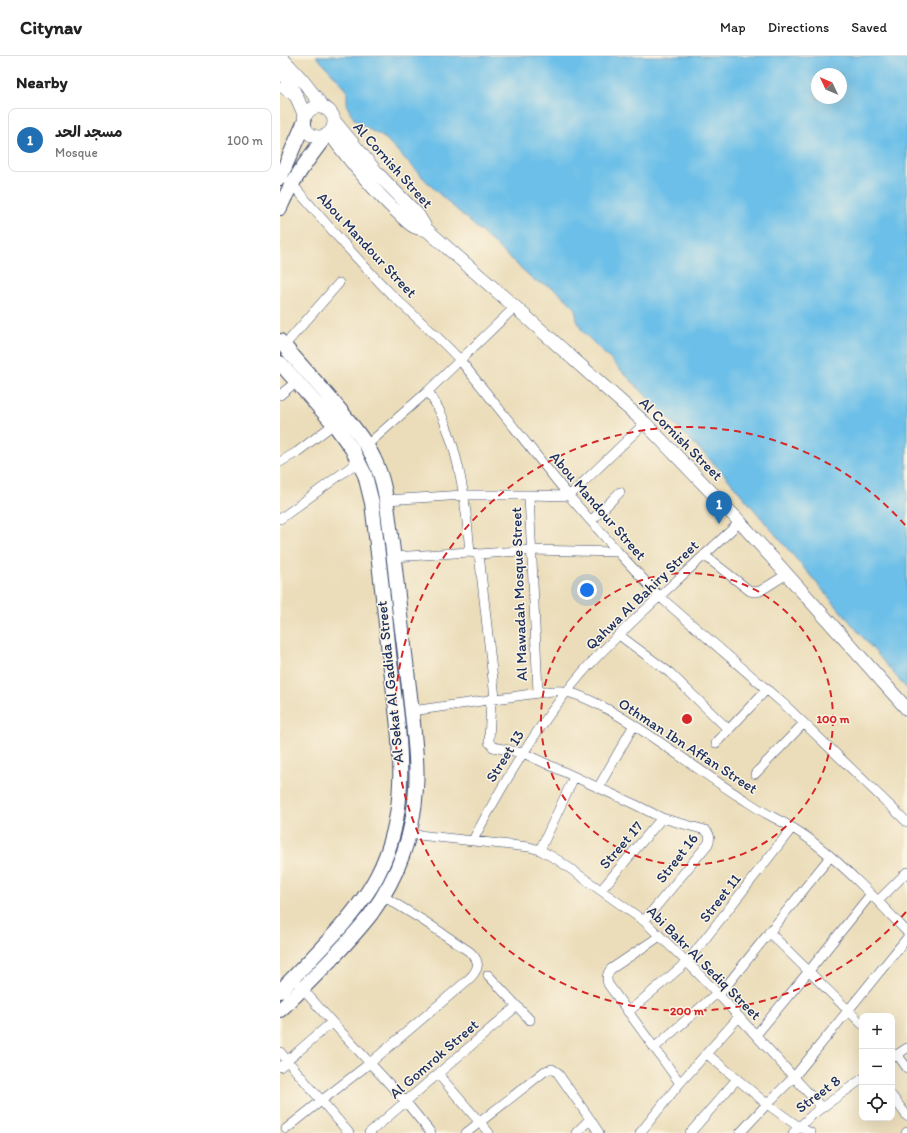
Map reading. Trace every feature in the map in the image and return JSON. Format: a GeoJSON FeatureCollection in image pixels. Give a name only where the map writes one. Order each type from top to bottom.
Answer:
{"type":"FeatureCollection","features":[{"type":"Feature","properties":{"kind":"main road"},"geometry":{"type":"LineString","coordinates":[[280,56],[303,81],[324,108],[332,113],[330,131],[302,167],[286,181]]}},
{"type":"Feature","properties":{"kind":"main road"},"geometry":{"type":"LineString","coordinates":[[280,72],[292,87],[299,100],[305,128],[311,135],[316,137],[330,131]]}},
{"type":"Feature","properties":{"kind":"main road"},"geometry":{"type":"LineString","coordinates":[[280,208],[286,181],[304,120],[310,110],[315,108],[324,108]]}},
{"type":"Feature","properties":{"kind":"main road","name":"Al Cornish Street"},"geometry":{"type":"LineString","coordinates":[[330,131],[362,176],[388,204],[410,224],[427,230],[645,423],[740,522],[907,709]]}},
{"type":"Feature","properties":{"kind":"main road","name":"Al Sekat Al Gadida Street"},"geometry":{"type":"LineString","coordinates":[[280,1010],[302,989],[355,932],[370,915],[383,896],[403,856],[415,803],[417,774],[412,711],[394,557],[384,486],[380,472],[367,445],[337,406],[282,344]]}},
{"type":"Feature","properties":{"kind":"main road","name":"Al Sekat Al Gadida Street"},"geometry":{"type":"LineString","coordinates":[[280,363],[334,424],[359,461],[367,482],[372,503],[396,713],[401,776],[399,808],[392,839],[378,875],[357,908],[280,991]]}},
{"type":"Feature","properties":{"kind":"street"},"geometry":{"type":"LineString","coordinates":[[280,87],[299,100]]}},
{"type":"Feature","properties":{"kind":"street","name":"Abou Mandour Street"},"geometry":{"type":"LineString","coordinates":[[286,181],[391,294],[460,360],[569,496],[659,596],[767,689],[907,822]]}},
{"type":"Feature","properties":{"kind":"street"},"geometry":{"type":"LineString","coordinates":[[282,344],[339,283]]}},
{"type":"Feature","properties":{"kind":"street"},"geometry":{"type":"LineString","coordinates":[[367,445],[428,391],[515,307]]}},
{"type":"Feature","properties":{"kind":"street"},"geometry":{"type":"LineString","coordinates":[[280,396],[296,382]]}},
{"type":"Feature","properties":{"kind":"street"},"geometry":{"type":"LineString","coordinates":[[428,391],[442,416],[450,437],[464,495],[475,553],[493,699],[490,745],[493,747],[523,753],[662,818]]}},
{"type":"Feature","properties":{"kind":"street"},"geometry":{"type":"LineString","coordinates":[[386,500],[464,495],[569,496],[645,423]]}},
{"type":"Feature","properties":{"kind":"street"},"geometry":{"type":"LineString","coordinates":[[280,462],[297,452],[334,424]]}},
{"type":"Feature","properties":{"kind":"street"},"geometry":{"type":"LineString","coordinates":[[280,519],[359,461]]}},
{"type":"Feature","properties":{"kind":"street"},"geometry":{"type":"LineString","coordinates":[[591,521],[620,492]]}},
{"type":"Feature","properties":{"kind":"street","name":"Al Mawadah Mosque Street"},"geometry":{"type":"LineString","coordinates":[[529,495],[538,692]]}},
{"type":"Feature","properties":{"kind":"street","name":"Qahwa Al Bahiry Street"},"geometry":{"type":"LineString","coordinates":[[567,691],[591,663],[619,635],[659,596],[740,522]]}},
{"type":"Feature","properties":{"kind":"street"},"geometry":{"type":"LineString","coordinates":[[394,557],[531,550],[618,552]]}},
{"type":"Feature","properties":{"kind":"street"},"geometry":{"type":"LineString","coordinates":[[704,555],[750,591],[760,591],[787,574]]}},
{"type":"Feature","properties":{"kind":"street"},"geometry":{"type":"LineString","coordinates":[[619,635],[670,673],[729,730]]}},
{"type":"Feature","properties":{"kind":"street"},"geometry":{"type":"LineString","coordinates":[[716,743],[767,689]]}},
{"type":"Feature","properties":{"kind":"street","name":"Othman Ibn Affan Street"},"geometry":{"type":"LineString","coordinates":[[412,711],[538,692],[567,691],[584,698],[649,734],[697,769],[812,841],[874,898],[907,932]]}},
{"type":"Feature","properties":{"kind":"street","name":"Street 13"},"geometry":{"type":"LineString","coordinates":[[472,840],[523,753],[567,691]]}},
{"type":"Feature","properties":{"kind":"street"},"geometry":{"type":"LineString","coordinates":[[755,774],[804,723]]}},
{"type":"Feature","properties":{"kind":"street"},"geometry":{"type":"LineString","coordinates":[[598,788],[634,725]]}},
{"type":"Feature","properties":{"kind":"street"},"geometry":{"type":"LineString","coordinates":[[540,850],[574,777]]}},
{"type":"Feature","properties":{"kind":"street","name":"Street 16"},"geometry":{"type":"LineString","coordinates":[[644,921],[710,840],[710,836],[705,830],[662,818]]}},
{"type":"Feature","properties":{"kind":"street","name":"Street 17"},"geometry":{"type":"LineString","coordinates":[[600,890],[662,818]]}},
{"type":"Feature","properties":{"kind":"street","name":"Street 11"},"geometry":{"type":"LineString","coordinates":[[628,1012],[687,962],[792,828]]}},
{"type":"Feature","properties":{"kind":"street","name":"Abi Bakr Al Sediq Street"},"geometry":{"type":"LineString","coordinates":[[409,834],[519,845],[540,850],[558,860],[644,921],[660,936],[718,994],[822,1108]]}},
{"type":"Feature","properties":{"kind":"street"},"geometry":{"type":"LineString","coordinates":[[654,1048],[718,994],[830,857]]}},
{"type":"Feature","properties":{"kind":"street"},"geometry":{"type":"LineString","coordinates":[[756,1035],[809,971],[874,898],[907,872]]}},
{"type":"Feature","properties":{"kind":"street"},"geometry":{"type":"LineString","coordinates":[[285,1128],[370,1063],[469,979],[477,969],[478,962],[475,956],[470,952],[383,896]]}},
{"type":"Feature","properties":{"kind":"street"},"geometry":{"type":"LineString","coordinates":[[770,932],[859,1021]]}},
{"type":"Feature","properties":{"kind":"street"},"geometry":{"type":"LineString","coordinates":[[660,936],[611,969],[607,975],[608,984],[680,1083]]}},
{"type":"Feature","properties":{"kind":"street"},"geometry":{"type":"LineString","coordinates":[[740,1133],[794,1077],[907,938]]}},
{"type":"Feature","properties":{"kind":"street"},"geometry":{"type":"LineString","coordinates":[[488,975],[530,1020]]}},
{"type":"Feature","properties":{"kind":"street"},"geometry":{"type":"LineString","coordinates":[[293,978],[406,1102],[431,1133]]}},
{"type":"Feature","properties":{"kind":"street","name":"Al Gomrok Street"},"geometry":{"type":"LineString","coordinates":[[369,1133],[517,1006]]}},
{"type":"Feature","properties":{"kind":"street"},"geometry":{"type":"LineString","coordinates":[[640,1133],[680,1083],[739,1017]]}},
{"type":"Feature","properties":{"kind":"street"},"geometry":{"type":"LineString","coordinates":[[280,1067],[332,1022]]}},
{"type":"Feature","properties":{"kind":"street"},"geometry":{"type":"LineString","coordinates":[[895,1055],[907,1048]]}},
{"type":"Feature","properties":{"kind":"street"},"geometry":{"type":"LineString","coordinates":[[280,1052],[348,1133]]}},
{"type":"Feature","properties":{"kind":"street"},"geometry":{"type":"LineString","coordinates":[[707,1054],[796,1130],[811,1133]]}},
{"type":"Feature","properties":{"kind":"street"},"geometry":{"type":"LineString","coordinates":[[895,1057],[907,1068]]}},
{"type":"Feature","properties":{"kind":"street"},"geometry":{"type":"LineString","coordinates":[[466,1133],[545,1071],[552,1069],[557,1072],[599,1133]]}},
{"type":"Feature","properties":{"kind":"street"},"geometry":{"type":"LineString","coordinates":[[438,1074],[489,1133]]}},
{"type":"Feature","properties":{"kind":"street"},"geometry":{"type":"LineString","coordinates":[[690,1133],[736,1079]]}},
{"type":"Feature","properties":{"kind":"street","name":"Street 8"},"geometry":{"type":"LineString","coordinates":[[796,1130],[822,1108],[859,1081]]}},
{"type":"Feature","properties":{"kind":"street"},"geometry":{"type":"LineString","coordinates":[[895,1100],[907,1116]]}},
{"type":"Feature","properties":{"kind":"street"},"geometry":{"type":"LineString","coordinates":[[576,1133],[590,1119]]}},
{"type":"Feature","properties":{"kind":"water"},"geometry":{"type":"Polygon","coordinates":[[[316,56],[907,56],[907,689],[723,473],[582,331],[577,320],[575,308],[553,288],[534,280],[435,190],[386,139],[354,119],[347,106],[347,92],[340,82],[316,56]]]}},
{"type":"Feature","properties":{"kind":"place","name":"مسجد الحد"},"geometry":{"type":"Point","coordinates":[719,524]}}]}
